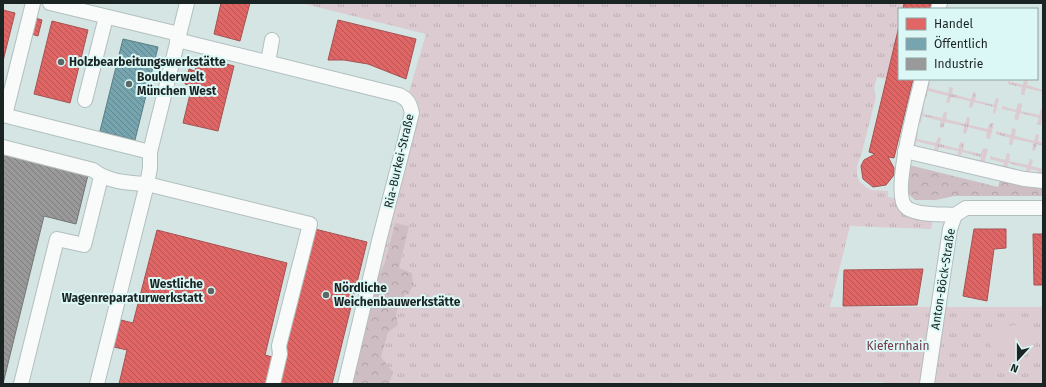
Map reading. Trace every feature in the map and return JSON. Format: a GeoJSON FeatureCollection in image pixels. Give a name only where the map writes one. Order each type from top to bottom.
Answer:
{"type":"FeatureCollection","features":[{"type":"Feature","properties":{"kind":"street"},"geometry":{"type":"LineString","coordinates":[[33,3],[4,115],[150,152]]}},
{"type":"Feature","properties":{"kind":"street","name":"Ria-Burkei-Straße"},"geometry":{"type":"LineString","coordinates":[[50,3],[406,98],[411,105],[412,113],[379,241],[345,384]]}},
{"type":"Feature","properties":{"kind":"street"},"geometry":{"type":"LineString","coordinates":[[97,384],[147,184],[150,168],[150,152],[186,3]]}},
{"type":"Feature","properties":{"kind":"street"},"geometry":{"type":"LineString","coordinates":[[85,100],[106,17]]}},
{"type":"Feature","properties":{"kind":"street"},"geometry":{"type":"LineString","coordinates":[[268,62],[272,40]]}},
{"type":"Feature","properties":{"kind":"street"},"geometry":{"type":"LineString","coordinates":[[922,80],[905,151],[902,174],[902,202],[904,206],[918,213],[956,215]]}},
{"type":"Feature","properties":{"kind":"street"},"geometry":{"type":"LineString","coordinates":[[3,147],[93,170],[101,176],[125,183],[147,184],[310,224],[279,346],[280,354],[274,384]]}},
{"type":"Feature","properties":{"kind":"street"},"geometry":{"type":"LineString","coordinates":[[905,151],[1024,179],[1043,181]]}},
{"type":"Feature","properties":{"kind":"street"},"geometry":{"type":"LineString","coordinates":[[21,384],[58,239],[84,245],[101,176]]}},
{"type":"Feature","properties":{"kind":"street","name":"Anton-Böck-Straße"},"geometry":{"type":"LineString","coordinates":[[927,384],[950,228],[956,215],[966,208],[1043,208]]}},
{"type":"Feature","properties":{"kind":"green space","name":"Kiefernhain"},"geometry":{"type":"Polygon","coordinates":[[[301,3],[904,3],[903,8],[898,8],[898,30],[886,79],[877,77],[874,88],[876,97],[857,166],[857,175],[859,181],[871,190],[888,191],[888,197],[894,198],[894,191],[896,192],[906,215],[915,219],[933,219],[931,229],[850,226],[830,307],[1043,307],[1043,384],[883,384],[883,382],[371,384],[395,223],[385,262],[377,278],[419,109],[416,99],[409,92],[426,34],[301,3]]]}},
{"type":"Feature","properties":{"kind":"green space"},"geometry":{"type":"Polygon","coordinates":[[[1024,80],[1028,80],[1027,85],[1043,90],[1043,92],[1026,88],[1024,95],[1021,94],[1022,87],[1008,84],[1008,81],[1023,85],[1024,80]]]}},
{"type":"Feature","properties":{"kind":"green space"},"geometry":{"type":"Polygon","coordinates":[[[928,81],[930,82],[929,88],[948,93],[950,87],[953,88],[952,94],[971,99],[973,92],[976,93],[975,100],[994,105],[996,98],[999,99],[995,114],[993,113],[994,107],[974,102],[972,108],[969,107],[970,101],[951,97],[949,103],[946,102],[948,96],[928,91],[926,98],[924,97],[928,81]]]}},
{"type":"Feature","properties":{"kind":"green space"},"geometry":{"type":"Polygon","coordinates":[[[1018,103],[1022,104],[1021,111],[1039,115],[1041,109],[1043,109],[1041,125],[1037,124],[1039,118],[1020,113],[1018,120],[1014,119],[1016,112],[1002,109],[1002,106],[1016,110],[1018,103]]]}},
{"type":"Feature","properties":{"kind":"green space"},"geometry":{"type":"Polygon","coordinates":[[[921,106],[924,107],[923,114],[942,118],[944,112],[947,112],[946,119],[965,124],[967,117],[970,118],[969,125],[988,129],[990,123],[994,123],[990,139],[986,138],[987,132],[968,127],[966,134],[963,133],[964,126],[945,122],[943,128],[940,127],[941,121],[922,116],[921,123],[918,122],[921,106]]]}},
{"type":"Feature","properties":{"kind":"green space"},"geometry":{"type":"Polygon","coordinates":[[[1012,128],[1016,129],[1015,136],[1034,141],[1036,134],[1039,135],[1038,141],[1043,143],[1043,146],[1037,144],[1035,151],[1032,150],[1033,143],[1014,139],[1012,145],[1009,144],[1010,138],[996,134],[996,131],[1011,135],[1012,128]]]}},
{"type":"Feature","properties":{"kind":"green space"},"geometry":{"type":"Polygon","coordinates":[[[915,131],[918,132],[917,139],[936,143],[938,137],[941,138],[940,144],[958,149],[960,142],[964,143],[963,150],[981,154],[983,148],[988,149],[984,164],[980,163],[981,157],[962,152],[960,159],[957,158],[958,151],[939,147],[937,153],[934,152],[935,146],[916,141],[915,148],[911,147],[915,131]]]}},
{"type":"Feature","properties":{"kind":"green space"},"geometry":{"type":"Polygon","coordinates":[[[1007,153],[1010,154],[1009,161],[1028,165],[1030,159],[1033,160],[1031,166],[1043,169],[1043,176],[1037,177],[1038,171],[1031,169],[1029,175],[1025,174],[1027,168],[1008,163],[1007,170],[1002,169],[1004,163],[990,159],[990,156],[1005,160],[1007,153]]]}},
{"type":"Feature","properties":{"kind":"green space"},"geometry":{"type":"Polygon","coordinates":[[[909,165],[998,187],[1000,180],[1028,187],[1043,188],[1043,196],[954,196],[936,200],[915,200],[908,194],[909,165]]]}},
{"type":"Feature","properties":{"kind":"green space"},"geometry":{"type":"Polygon","coordinates":[[[395,223],[409,226],[399,268],[412,273],[413,284],[409,294],[403,295],[396,314],[398,325],[388,332],[381,357],[393,372],[389,384],[351,384],[377,278],[385,262],[395,223]]]}},
{"type":"Feature","properties":{"kind":"green space"},"geometry":{"type":"Polygon","coordinates":[[[1014,325],[1026,325],[1036,331],[1037,335],[1032,345],[1011,351],[1002,351],[996,350],[990,345],[990,337],[993,334],[1001,329],[1014,325]]]}},
{"type":"Feature","properties":{"kind":"building: Handel"},"geometry":{"type":"Polygon","coordinates":[[[221,3],[250,3],[240,41],[214,34],[221,3]]]}},
{"type":"Feature","properties":{"kind":"building: Handel"},"geometry":{"type":"Polygon","coordinates":[[[904,3],[931,3],[930,8],[903,8],[904,3]]]}},
{"type":"Feature","properties":{"kind":"building: Handel"},"geometry":{"type":"Polygon","coordinates":[[[3,10],[15,13],[3,61],[3,10]]]}},
{"type":"Feature","properties":{"kind":"building: Handel"},"geometry":{"type":"Polygon","coordinates":[[[32,17],[42,20],[38,36],[28,33],[32,17]]]}},
{"type":"Feature","properties":{"kind":"building: Handel"},"geometry":{"type":"Polygon","coordinates":[[[338,20],[416,39],[406,79],[368,64],[344,60],[328,60],[338,20]]]}},
{"type":"Feature","properties":{"kind":"building: Handel","name":"Holzbearbeitungswerkstätte"},"geometry":{"type":"Polygon","coordinates":[[[52,21],[88,30],[70,103],[34,94],[52,21]]]}},
{"type":"Feature","properties":{"kind":"building: Handel"},"geometry":{"type":"Polygon","coordinates":[[[898,30],[898,80],[913,80],[894,158],[888,157],[894,168],[894,175],[886,185],[873,187],[863,179],[861,166],[864,160],[875,154],[869,152],[898,30]]]}},
{"type":"Feature","properties":{"kind":"building: Handel"},"geometry":{"type":"Polygon","coordinates":[[[199,57],[234,66],[218,131],[183,123],[192,86],[185,84],[189,69],[195,71],[199,57]]]}},
{"type":"Feature","properties":{"kind":"building: Handel","name":"Nördliche Weichenbauwerkstätte"},"geometry":{"type":"Polygon","coordinates":[[[315,229],[367,242],[332,384],[277,384],[315,229]]]}},
{"type":"Feature","properties":{"kind":"building: Handel"},"geometry":{"type":"Polygon","coordinates":[[[974,229],[1006,229],[1006,248],[994,249],[987,301],[963,296],[974,229]]]}},
{"type":"Feature","properties":{"kind":"building: Handel","name":"Westliche Wagenreparaturwerkstatt"},"geometry":{"type":"Polygon","coordinates":[[[157,230],[287,263],[265,355],[276,358],[270,384],[119,384],[127,350],[114,347],[121,320],[133,323],[157,230]]]}},
{"type":"Feature","properties":{"kind":"building: Handel"},"geometry":{"type":"Polygon","coordinates":[[[1033,234],[1043,234],[1043,285],[1034,285],[1033,234]]]}},
{"type":"Feature","properties":{"kind":"building: Handel"},"geometry":{"type":"Polygon","coordinates":[[[923,269],[917,305],[843,306],[844,270],[923,269]]]}},
{"type":"Feature","properties":{"kind":"building: Öffentlich"},"geometry":{"type":"Polygon","coordinates":[[[123,39],[158,47],[135,140],[100,131],[123,39]]]}},
{"type":"Feature","properties":{"kind":"building: Industrie"},"geometry":{"type":"Polygon","coordinates":[[[3,154],[88,175],[76,224],[44,216],[3,384],[3,154]]]}},
{"type":"Feature","properties":{"kind":"place","name":"Holzbearbeitungswerkstätte"},"geometry":{"type":"Point","coordinates":[61,62]}},
{"type":"Feature","properties":{"kind":"place","name":"Boulderwelt München West"},"geometry":{"type":"Point","coordinates":[129,84]}},
{"type":"Feature","properties":{"kind":"place","name":"Westliche Wagenreparaturwerkstatt"},"geometry":{"type":"Point","coordinates":[211,291]}},
{"type":"Feature","properties":{"kind":"place","name":"Nördliche Weichenbauwerkstätte"},"geometry":{"type":"Point","coordinates":[326,295]}}]}
